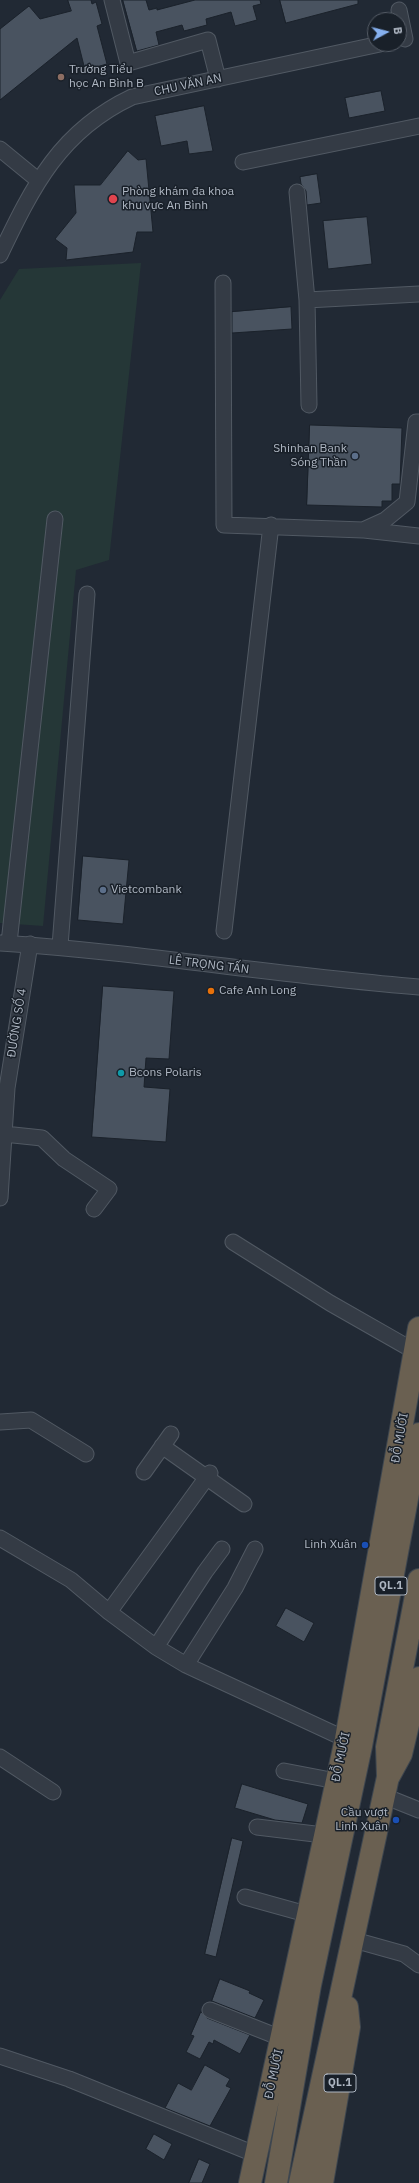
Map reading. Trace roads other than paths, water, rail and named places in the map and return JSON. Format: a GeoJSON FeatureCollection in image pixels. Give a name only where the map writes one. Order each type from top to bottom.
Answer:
{"type":"FeatureCollection","features":[{"type":"Feature","properties":{"kind":"highway","name":"ĐỖ MƯỜI"},"geometry":{"type":"LineString","coordinates":[[354,1743],[419,1328]]}},
{"type":"Feature","properties":{"kind":"highway","name":"ĐỖ MƯỜI"},"geometry":{"type":"LineString","coordinates":[[276,2183],[309,1990],[319,1864],[344,1784],[354,1743],[419,1434]]}},
{"type":"Feature","properties":{"kind":"highway","name":"QL.1"},"geometry":{"type":"LineString","coordinates":[[302,2173],[345,1982],[386,1787],[387,1747],[419,1580]]}},
{"type":"Feature","properties":{"kind":"highway","name":"QL.1"},"geometry":{"type":"LineString","coordinates":[[386,1787],[401,1754],[419,1678]]}},
{"type":"Feature","properties":{"kind":"highway","name":"ĐỖ MƯỜI"},"geometry":{"type":"LineString","coordinates":[[250,2183],[281,2038],[289,2008],[316,1916],[328,1898],[344,1784]]}},
{"type":"Feature","properties":{"kind":"highway","name":"QL.1"},"geometry":{"type":"LineString","coordinates":[[319,1864],[328,1898]]}},
{"type":"Feature","properties":{"kind":"highway","name":"QL.1"},"geometry":{"type":"LineString","coordinates":[[322,2183],[349,2028],[345,1982]]}},
{"type":"Feature","properties":{"kind":"highway"},"geometry":{"type":"LineString","coordinates":[[289,2008],[309,1990]]}},
{"type":"Feature","properties":{"kind":"street"},"geometry":{"type":"LineString","coordinates":[[112,0],[128,63],[208,40],[218,80]]}},
{"type":"Feature","properties":{"kind":"street"},"geometry":{"type":"LineString","coordinates":[[399,10],[408,38]]}},
{"type":"Feature","properties":{"kind":"street","name":"CHU VĂN AN"},"geometry":{"type":"LineString","coordinates":[[0,255],[39,181],[53,160],[76,133],[112,106],[132,97],[218,80],[367,47]]}},
{"type":"Feature","properties":{"kind":"street"},"geometry":{"type":"LineString","coordinates":[[243,162],[419,126]]}},
{"type":"Feature","properties":{"kind":"street"},"geometry":{"type":"LineString","coordinates":[[0,149],[39,181]]}},
{"type":"Feature","properties":{"kind":"street"},"geometry":{"type":"LineString","coordinates":[[297,192],[307,300],[308,405]]}},
{"type":"Feature","properties":{"kind":"street"},"geometry":{"type":"LineString","coordinates":[[224,283],[224,525],[363,530],[419,536]]}},
{"type":"Feature","properties":{"kind":"street"},"geometry":{"type":"LineString","coordinates":[[307,300],[419,294]]}},
{"type":"Feature","properties":{"kind":"street"},"geometry":{"type":"LineString","coordinates":[[363,530],[385,520],[408,502],[416,422],[419,422]]}},
{"type":"Feature","properties":{"kind":"street"},"geometry":{"type":"LineString","coordinates":[[4,943],[55,519]]}},
{"type":"Feature","properties":{"kind":"street"},"geometry":{"type":"LineString","coordinates":[[224,931],[271,526]]}},
{"type":"Feature","properties":{"kind":"street"},"geometry":{"type":"LineString","coordinates":[[60,946],[87,594]]}},
{"type":"Feature","properties":{"kind":"street","name":"LÊ TRỌNG TẤN"},"geometry":{"type":"LineString","coordinates":[[4,943],[60,946],[346,981],[419,987]]}},
{"type":"Feature","properties":{"kind":"street","name":"ĐƯỜNG SỐ 4"},"geometry":{"type":"LineString","coordinates":[[0,1198],[4,1134],[3,1088],[30,944]]}},
{"type":"Feature","properties":{"kind":"street"},"geometry":{"type":"LineString","coordinates":[[4,1134],[42,1138],[64,1160],[109,1189],[94,1209]]}},
{"type":"Feature","properties":{"kind":"street"},"geometry":{"type":"LineString","coordinates":[[233,1242],[330,1303],[416,1352]]}},
{"type":"Feature","properties":{"kind":"street"},"geometry":{"type":"LineString","coordinates":[[0,1422],[31,1420],[86,1454]]}},
{"type":"Feature","properties":{"kind":"street"},"geometry":{"type":"LineString","coordinates":[[144,1472],[171,1434]]}},
{"type":"Feature","properties":{"kind":"street"},"geometry":{"type":"LineString","coordinates":[[162,1446],[208,1475],[244,1504]]}},
{"type":"Feature","properties":{"kind":"street"},"geometry":{"type":"LineString","coordinates":[[109,1612],[208,1475]]}},
{"type":"Feature","properties":{"kind":"street"},"geometry":{"type":"LineString","coordinates":[[0,1538],[71,1580],[109,1612],[156,1647],[186,1665],[354,1743]]}},
{"type":"Feature","properties":{"kind":"street"},"geometry":{"type":"LineString","coordinates":[[156,1647],[205,1572],[222,1549]]}},
{"type":"Feature","properties":{"kind":"street"},"geometry":{"type":"LineString","coordinates":[[186,1665],[235,1588],[255,1549]]}},
{"type":"Feature","properties":{"kind":"street"},"geometry":{"type":"LineString","coordinates":[[0,1757],[53,1792]]}},
{"type":"Feature","properties":{"kind":"street"},"geometry":{"type":"LineString","coordinates":[[284,1771],[344,1784]]}},
{"type":"Feature","properties":{"kind":"street"},"geometry":{"type":"LineString","coordinates":[[386,1787],[419,1810]]}},
{"type":"Feature","properties":{"kind":"street"},"geometry":{"type":"LineString","coordinates":[[257,1827],[315,1834],[326,1838]]}},
{"type":"Feature","properties":{"kind":"street"},"geometry":{"type":"LineString","coordinates":[[245,1897],[316,1916]]}},
{"type":"Feature","properties":{"kind":"street"},"geometry":{"type":"LineString","coordinates":[[354,1940],[404,1954],[419,1965]]}},
{"type":"Feature","properties":{"kind":"street"},"geometry":{"type":"LineString","coordinates":[[210,2010],[281,2038]]}},
{"type":"Feature","properties":{"kind":"street"},"geometry":{"type":"LineString","coordinates":[[0,2056],[69,2079],[257,2155]]}},
{"type":"Feature","properties":{"kind":"place","name":"Trường Tiểu học An Bình B"},"geometry":{"type":"Point","coordinates":[61,77]}},
{"type":"Feature","properties":{"kind":"place","name":"Phòng khám đa khoa khu vực An Bình"},"geometry":{"type":"Point","coordinates":[113,199]}},
{"type":"Feature","properties":{"kind":"place","name":"Shinhan Bank Sóng Thần"},"geometry":{"type":"Point","coordinates":[355,456]}},
{"type":"Feature","properties":{"kind":"place","name":"Vietcombank"},"geometry":{"type":"Point","coordinates":[103,890]}},
{"type":"Feature","properties":{"kind":"place","name":"Cafe Anh Long"},"geometry":{"type":"Point","coordinates":[211,991]}},
{"type":"Feature","properties":{"kind":"place","name":"Bcons Polaris"},"geometry":{"type":"Point","coordinates":[121,1073]}},
{"type":"Feature","properties":{"kind":"place","name":"Linh Xuân"},"geometry":{"type":"Point","coordinates":[365,1545]}},
{"type":"Feature","properties":{"kind":"place","name":"Cầu vượt Linh Xuân"},"geometry":{"type":"Point","coordinates":[396,1820]}}]}
